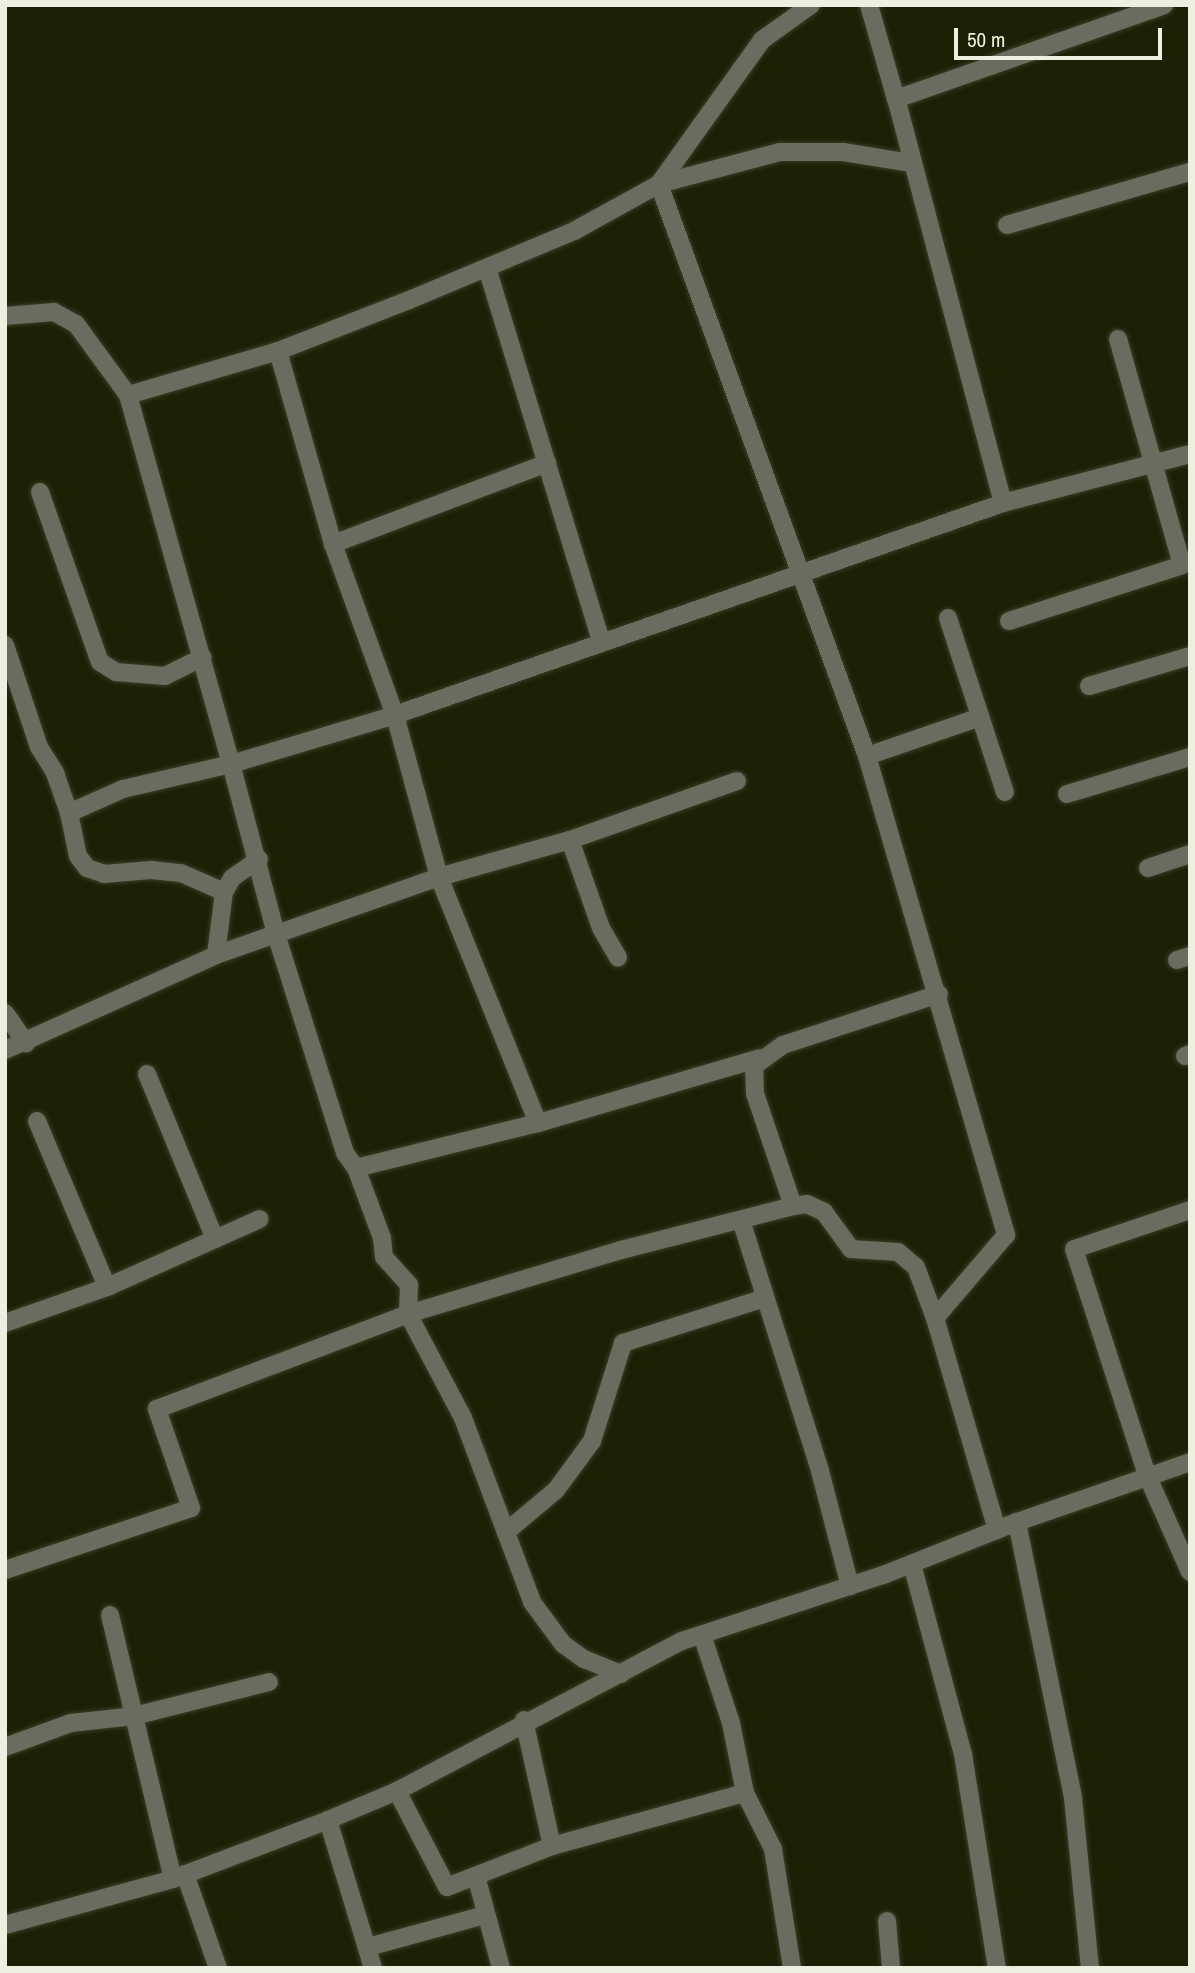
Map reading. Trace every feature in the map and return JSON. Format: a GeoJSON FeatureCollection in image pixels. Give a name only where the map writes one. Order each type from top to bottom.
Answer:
{"type":"FeatureCollection","features":[{"type":"Feature","properties":{"kind":"street"},"geometry":{"type":"LineString","coordinates":[[659,184],[762,40],[811,5]]}},
{"type":"Feature","properties":{"kind":"street"},"geometry":{"type":"LineString","coordinates":[[869,5],[1003,503]]}},
{"type":"Feature","properties":{"kind":"street"},"geometry":{"type":"LineString","coordinates":[[896,99],[1164,5]]}},
{"type":"Feature","properties":{"kind":"street"},"geometry":{"type":"LineString","coordinates":[[128,395],[278,351],[487,268],[574,231],[659,184],[780,152],[843,152],[910,163]]}},
{"type":"Feature","properties":{"kind":"street"},"geometry":{"type":"LineString","coordinates":[[1007,225],[1190,172]]}},
{"type":"Feature","properties":{"kind":"street"},"geometry":{"type":"LineString","coordinates":[[659,184],[803,573],[867,756],[939,993],[1006,1235],[935,1318]]}},
{"type":"Feature","properties":{"kind":"street"},"geometry":{"type":"LineString","coordinates":[[487,268],[603,643]]}},
{"type":"Feature","properties":{"kind":"street"},"geometry":{"type":"LineString","coordinates":[[5,316],[54,312],[76,324],[128,395],[204,657],[259,859],[276,933],[345,1153],[356,1168],[382,1238],[384,1257],[409,1284],[408,1314],[463,1418],[532,1602],[563,1644],[584,1659],[621,1674]]}},
{"type":"Feature","properties":{"kind":"street"},"geometry":{"type":"LineString","coordinates":[[1009,621],[1182,565],[1183,548],[1118,339]]}},
{"type":"Feature","properties":{"kind":"street"},"geometry":{"type":"LineString","coordinates":[[278,351],[333,544],[395,715],[439,877],[538,1123]]}},
{"type":"Feature","properties":{"kind":"street"},"geometry":{"type":"LineString","coordinates":[[69,813],[123,789],[232,765],[395,715],[1003,503],[1190,454]]}},
{"type":"Feature","properties":{"kind":"street"},"geometry":{"type":"LineString","coordinates":[[333,544],[547,463]]}},
{"type":"Feature","properties":{"kind":"street"},"geometry":{"type":"LineString","coordinates":[[40,492],[100,662],[116,672],[165,676],[204,657]]}},
{"type":"Feature","properties":{"kind":"street"},"geometry":{"type":"LineString","coordinates":[[948,618],[1005,792]]}},
{"type":"Feature","properties":{"kind":"street"},"geometry":{"type":"LineString","coordinates":[[5,645],[39,747],[55,773],[69,813],[78,856],[87,868],[104,874],[152,870],[181,873],[225,892]]}},
{"type":"Feature","properties":{"kind":"street"},"geometry":{"type":"LineString","coordinates":[[1089,687],[1190,656]]}},
{"type":"Feature","properties":{"kind":"street"},"geometry":{"type":"LineString","coordinates":[[867,756],[980,717]]}},
{"type":"Feature","properties":{"kind":"street"},"geometry":{"type":"LineString","coordinates":[[1067,794],[1190,757]]}},
{"type":"Feature","properties":{"kind":"street"},"geometry":{"type":"LineString","coordinates":[[5,1050],[216,955],[439,877],[570,840],[737,781]]}},
{"type":"Feature","properties":{"kind":"street"},"geometry":{"type":"LineString","coordinates":[[570,840],[601,928],[618,958]]}},
{"type":"Feature","properties":{"kind":"street"},"geometry":{"type":"LineString","coordinates":[[1148,868],[1190,855]]}},
{"type":"Feature","properties":{"kind":"street"},"geometry":{"type":"LineString","coordinates":[[216,955],[225,892],[232,878],[259,859]]}},
{"type":"Feature","properties":{"kind":"street"},"geometry":{"type":"LineString","coordinates":[[356,1168],[538,1123],[760,1058],[782,1045],[939,993]]}},
{"type":"Feature","properties":{"kind":"street"},"geometry":{"type":"LineString","coordinates":[[5,1013],[26,1042]]}},
{"type":"Feature","properties":{"kind":"street"},"geometry":{"type":"LineString","coordinates":[[760,1058],[754,1066],[755,1094],[793,1206]]}},
{"type":"Feature","properties":{"kind":"street"},"geometry":{"type":"LineString","coordinates":[[147,1074],[215,1239]]}},
{"type":"Feature","properties":{"kind":"street"},"geometry":{"type":"LineString","coordinates":[[37,1121],[107,1287]]}},
{"type":"Feature","properties":{"kind":"street"},"geometry":{"type":"LineString","coordinates":[[5,1570],[191,1508],[157,1409],[408,1314],[741,1220],[807,1204],[824,1212],[851,1249],[898,1252],[916,1267],[935,1318],[997,1530]]}},
{"type":"Feature","properties":{"kind":"street"},"geometry":{"type":"LineString","coordinates":[[1189,1568],[1147,1475],[1074,1249],[1190,1210]]}},
{"type":"Feature","properties":{"kind":"street"},"geometry":{"type":"LineString","coordinates":[[5,1323],[107,1287],[260,1219]]}},
{"type":"Feature","properties":{"kind":"street"},"geometry":{"type":"LineString","coordinates":[[741,1220],[850,1586]]}},
{"type":"Feature","properties":{"kind":"street"},"geometry":{"type":"LineString","coordinates":[[506,1532],[556,1490],[592,1441],[624,1343],[765,1298]]}},
{"type":"Feature","properties":{"kind":"street"},"geometry":{"type":"LineString","coordinates":[[5,1925],[179,1877],[328,1820],[397,1791],[524,1720],[702,1634],[850,1586],[1017,1522],[1190,1462]]}},
{"type":"Feature","properties":{"kind":"street"},"geometry":{"type":"LineString","coordinates":[[1017,1522],[1073,1798],[1090,1968]]}},
{"type":"Feature","properties":{"kind":"street"},"geometry":{"type":"LineString","coordinates":[[912,1564],[962,1754],[997,1968]]}},
{"type":"Feature","properties":{"kind":"street"},"geometry":{"type":"LineString","coordinates":[[110,1615],[134,1716],[179,1877],[218,1968]]}},
{"type":"Feature","properties":{"kind":"street"},"geometry":{"type":"LineString","coordinates":[[702,1634],[730,1723],[745,1793],[773,1849],[792,1968]]}},
{"type":"Feature","properties":{"kind":"street"},"geometry":{"type":"LineString","coordinates":[[5,1747],[71,1723],[134,1716],[269,1682]]}},
{"type":"Feature","properties":{"kind":"street"},"geometry":{"type":"LineString","coordinates":[[524,1720],[552,1846]]}},
{"type":"Feature","properties":{"kind":"street"},"geometry":{"type":"LineString","coordinates":[[397,1791],[447,1887],[552,1846],[745,1793]]}},
{"type":"Feature","properties":{"kind":"street"},"geometry":{"type":"LineString","coordinates":[[328,1820],[373,1968]]}},
{"type":"Feature","properties":{"kind":"street"},"geometry":{"type":"LineString","coordinates":[[476,1876],[501,1968]]}},
{"type":"Feature","properties":{"kind":"street"},"geometry":{"type":"LineString","coordinates":[[368,1947],[485,1915]]}},
{"type":"Feature","properties":{"kind":"street"},"geometry":{"type":"LineString","coordinates":[[887,1921],[891,1968]]}}]}
